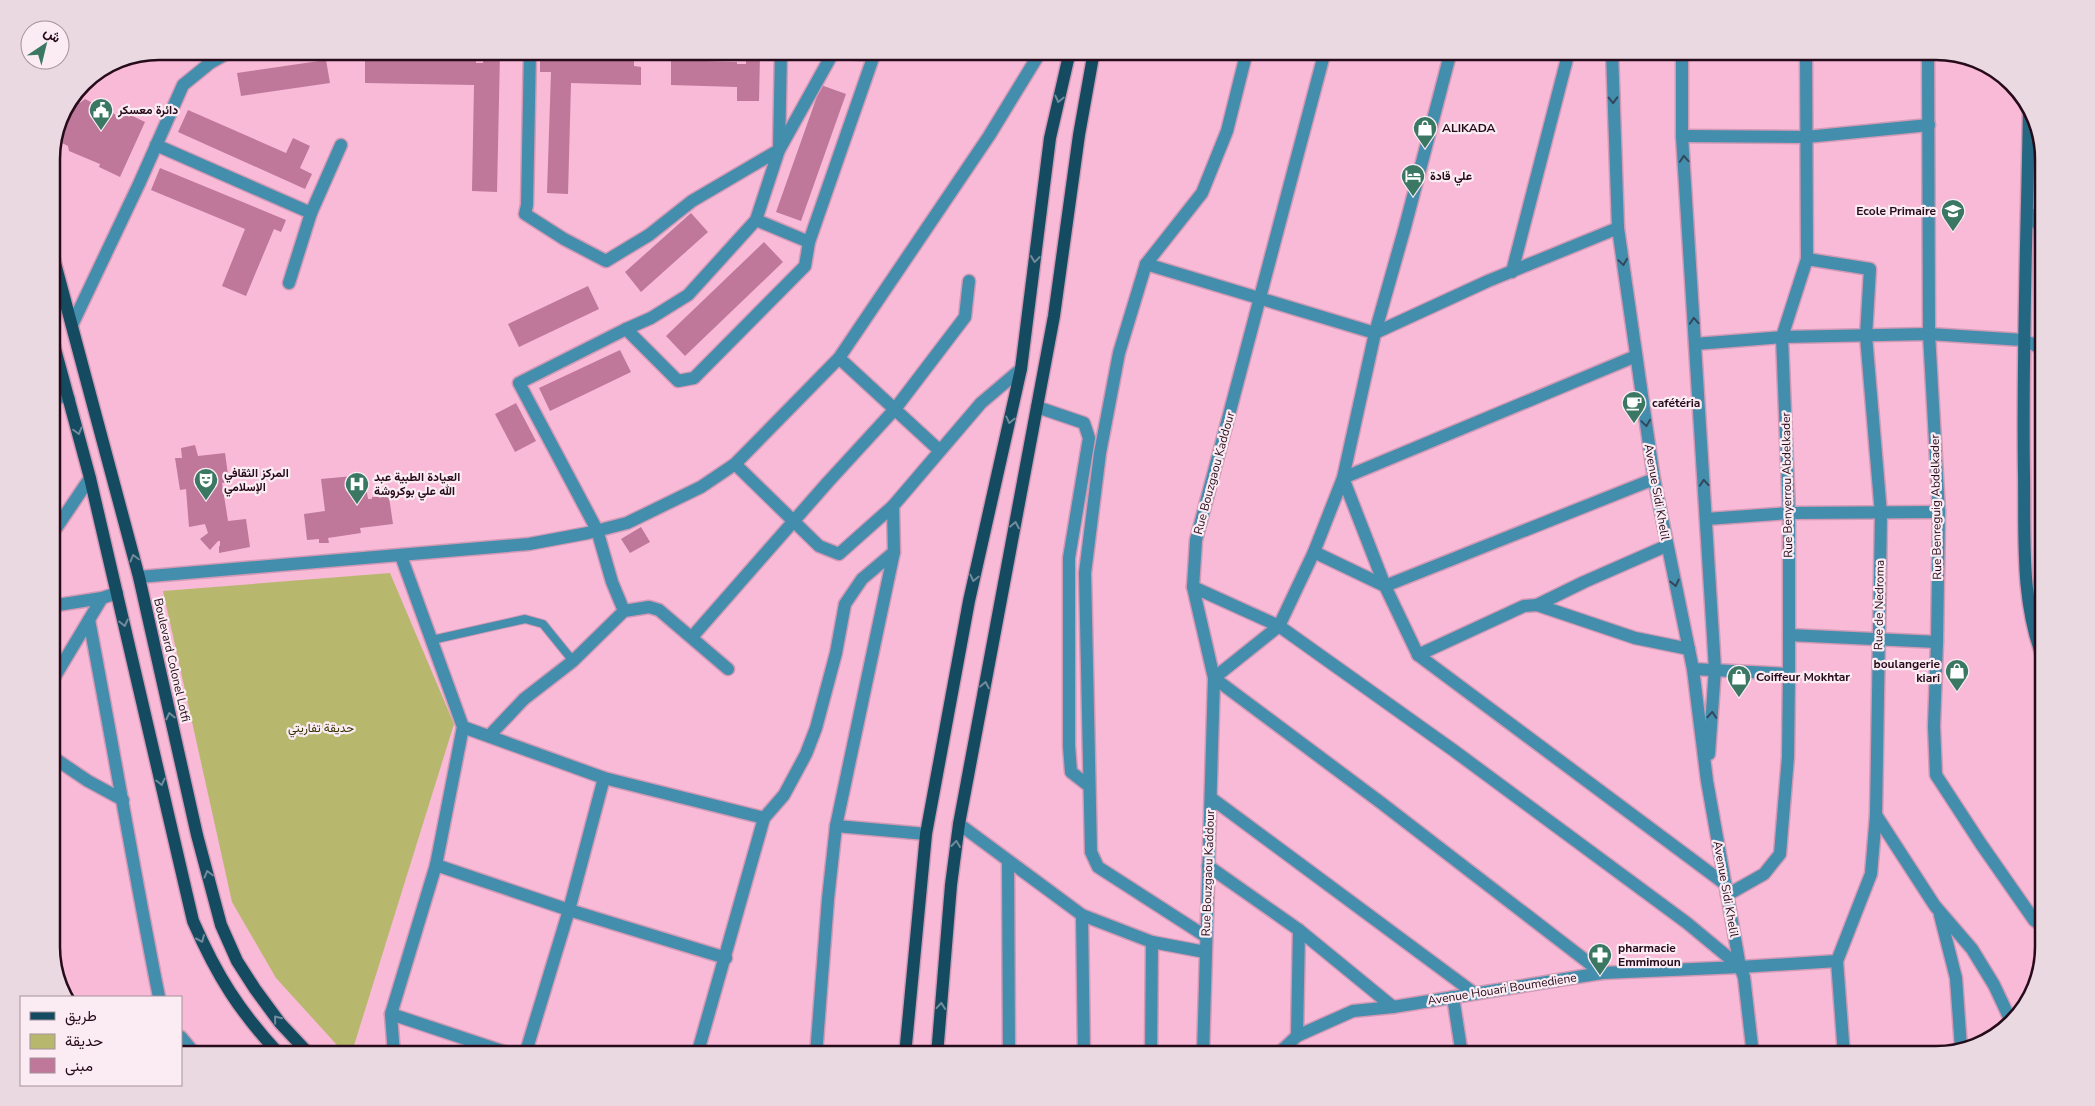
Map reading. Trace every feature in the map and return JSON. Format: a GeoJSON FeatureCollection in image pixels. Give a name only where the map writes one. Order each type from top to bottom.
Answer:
{"type":"FeatureCollection","features":[{"type":"Feature","properties":{"kind":"main road"},"geometry":{"type":"LineString","coordinates":[[906,1046],[926,834],[969,600],[1021,369],[1050,138],[1068,60]]}},
{"type":"Feature","properties":{"kind":"main road"},"geometry":{"type":"LineString","coordinates":[[938,1046],[951,885],[959,824],[1054,316],[1079,135],[1092,60]]}},
{"type":"Feature","properties":{"kind":"main road"},"geometry":{"type":"LineString","coordinates":[[2029,124],[2028,212],[2023,340],[2025,576],[2035,620]]}},
{"type":"Feature","properties":{"kind":"main road","name":"Boulevard Colonel Lotfi"},"geometry":{"type":"LineString","coordinates":[[60,279],[139,577],[197,835],[222,925],[237,961],[255,990],[280,1023],[302,1046]]}},
{"type":"Feature","properties":{"kind":"main road"},"geometry":{"type":"LineString","coordinates":[[60,365],[90,478],[193,921],[209,958],[224,985],[253,1025],[272,1046]]}},
{"type":"Feature","properties":{"kind":"street"},"geometry":{"type":"LineString","coordinates":[[72,325],[183,85],[215,60]]}},
{"type":"Feature","properties":{"kind":"street"},"geometry":{"type":"LineString","coordinates":[[530,60],[527,205],[525,214],[564,239],[606,262],[649,235],[692,201],[731,176],[779,150]]}},
{"type":"Feature","properties":{"kind":"street"},"geometry":{"type":"LineString","coordinates":[[779,150],[781,60]]}},
{"type":"Feature","properties":{"kind":"street"},"geometry":{"type":"LineString","coordinates":[[624,611],[612,582],[597,530],[519,383],[651,318],[688,295],[756,220],[779,150],[830,60]]}},
{"type":"Feature","properties":{"kind":"street"},"geometry":{"type":"LineString","coordinates":[[626,329],[678,381],[694,378],[805,266],[809,242],[872,60]]}},
{"type":"Feature","properties":{"kind":"street"},"geometry":{"type":"LineString","coordinates":[[139,577],[529,544],[588,533],[627,523],[701,487],[735,464],[839,358],[989,136],[1036,60]]}},
{"type":"Feature","properties":{"kind":"street"},"geometry":{"type":"LineString","coordinates":[[1205,936],[1098,867],[1091,852],[1085,573],[1100,453],[1119,353],[1146,264],[1202,193],[1226,131],[1245,60]]}},
{"type":"Feature","properties":{"kind":"street","name":"Rue Bouzgaou Kaddour"},"geometry":{"type":"LineString","coordinates":[[1203,1046],[1214,678],[1193,587],[1196,540],[1323,60]]}},
{"type":"Feature","properties":{"kind":"street"},"geometry":{"type":"LineString","coordinates":[[1448,60],[1406,227],[1375,333],[1343,478],[1314,552],[1280,626],[1214,678],[1602,973]]}},
{"type":"Feature","properties":{"kind":"street"},"geometry":{"type":"LineString","coordinates":[[1512,272],[1567,60]]}},
{"type":"Feature","properties":{"kind":"street","name":"Avenue Sidi Khelil"},"geometry":{"type":"LineString","coordinates":[[1612,60],[1618,228],[1636,356],[1666,546],[1693,669],[1707,781],[1740,967],[1744,977],[1752,1046]]}},
{"type":"Feature","properties":{"kind":"street","name":"Avenue Sidi Khelil"},"geometry":{"type":"LineString","coordinates":[[1682,60],[1682,136],[1716,669],[1707,781]]}},
{"type":"Feature","properties":{"kind":"street","name":"Rue Benyerrou Abdelkader"},"geometry":{"type":"LineString","coordinates":[[1726,890],[1764,874],[1780,854],[1788,756],[1789,674],[1789,513],[1782,337],[1807,259],[1806,60]]}},
{"type":"Feature","properties":{"kind":"street","name":"Rue Benreguig Abdelkader"},"geometry":{"type":"LineString","coordinates":[[1928,60],[1929,334],[1939,512],[1934,726],[1936,775],[1981,844],[2035,921]]}},
{"type":"Feature","properties":{"kind":"street"},"geometry":{"type":"LineString","coordinates":[[1682,136],[1806,137],[1929,125]]}},
{"type":"Feature","properties":{"kind":"street"},"geometry":{"type":"LineString","coordinates":[[156,145],[311,213]]}},
{"type":"Feature","properties":{"kind":"street"},"geometry":{"type":"LineString","coordinates":[[288,283],[311,213],[341,145]]}},
{"type":"Feature","properties":{"kind":"street"},"geometry":{"type":"LineString","coordinates":[[2028,212],[2035,221]]}},
{"type":"Feature","properties":{"kind":"street"},"geometry":{"type":"LineString","coordinates":[[756,220],[809,242]]}},
{"type":"Feature","properties":{"kind":"street"},"geometry":{"type":"LineString","coordinates":[[1146,264],[1375,333],[1488,281],[1618,228]]}},
{"type":"Feature","properties":{"kind":"street","name":"Rue de Nedroma"},"geometry":{"type":"LineString","coordinates":[[1807,259],[1870,269],[1866,336],[1880,514],[1876,815],[1871,874],[1837,961]]}},
{"type":"Feature","properties":{"kind":"street"},"geometry":{"type":"LineString","coordinates":[[692,637],[894,409],[965,317],[969,281]]}},
{"type":"Feature","properties":{"kind":"street"},"geometry":{"type":"LineString","coordinates":[[1695,344],[1782,337],[1929,334],[2023,340],[2035,345]]}},
{"type":"Feature","properties":{"kind":"street"},"geometry":{"type":"LineString","coordinates":[[1343,478],[1636,356]]}},
{"type":"Feature","properties":{"kind":"street"},"geometry":{"type":"LineString","coordinates":[[839,358],[939,450]]}},
{"type":"Feature","properties":{"kind":"street"},"geometry":{"type":"LineString","coordinates":[[735,464],[819,546],[839,554],[893,506],[981,403],[1021,369]]}},
{"type":"Feature","properties":{"kind":"street"},"geometry":{"type":"LineString","coordinates":[[60,395],[69,399]]}},
{"type":"Feature","properties":{"kind":"street"},"geometry":{"type":"LineString","coordinates":[[1037,408],[1084,423],[1089,438],[1069,558],[1069,746],[1071,772],[1089,786]]}},
{"type":"Feature","properties":{"kind":"street"},"geometry":{"type":"LineString","coordinates":[[60,523],[90,478]]}},
{"type":"Feature","properties":{"kind":"street"},"geometry":{"type":"LineString","coordinates":[[1343,478],[1385,586],[1418,655],[1726,890]]}},
{"type":"Feature","properties":{"kind":"street"},"geometry":{"type":"LineString","coordinates":[[1314,552],[1385,586],[1654,479]]}},
{"type":"Feature","properties":{"kind":"street"},"geometry":{"type":"LineString","coordinates":[[817,1046],[828,899],[836,826],[894,552],[893,506]]}},
{"type":"Feature","properties":{"kind":"street"},"geometry":{"type":"LineString","coordinates":[[1706,519],[1789,513],[1880,514],[1939,512]]}},
{"type":"Feature","properties":{"kind":"street"},"geometry":{"type":"LineString","coordinates":[[1418,655],[1524,606],[1537,605],[1666,546]]}},
{"type":"Feature","properties":{"kind":"street"},"geometry":{"type":"LineString","coordinates":[[700,1046],[764,818],[784,796],[806,754],[816,728],[836,652],[845,604],[862,579],[894,552]]}},
{"type":"Feature","properties":{"kind":"street"},"geometry":{"type":"LineString","coordinates":[[394,1046],[391,1014],[436,865],[464,727],[401,556]]}},
{"type":"Feature","properties":{"kind":"street"},"geometry":{"type":"LineString","coordinates":[[1193,587],[1280,626],[1664,905],[1740,967],[1837,961],[1843,1046]]}},
{"type":"Feature","properties":{"kind":"street"},"geometry":{"type":"LineString","coordinates":[[60,605],[102,598],[117,593]]}},
{"type":"Feature","properties":{"kind":"street"},"geometry":{"type":"LineString","coordinates":[[60,669],[102,598]]}},
{"type":"Feature","properties":{"kind":"street"},"geometry":{"type":"LineString","coordinates":[[1537,605],[1635,638],[1689,649]]}},
{"type":"Feature","properties":{"kind":"street"},"geometry":{"type":"LineString","coordinates":[[489,736],[524,699],[574,662],[624,611],[650,607],[659,610],[728,669]]}},
{"type":"Feature","properties":{"kind":"street"},"geometry":{"type":"LineString","coordinates":[[89,620],[123,800],[135,876],[160,996]]}},
{"type":"Feature","properties":{"kind":"street"},"geometry":{"type":"LineString","coordinates":[[1789,635],[1937,642]]}},
{"type":"Feature","properties":{"kind":"street"},"geometry":{"type":"LineString","coordinates":[[1693,669],[1789,674]]}},
{"type":"Feature","properties":{"kind":"street"},"geometry":{"type":"LineString","coordinates":[[464,727],[604,778],[764,818]]}},
{"type":"Feature","properties":{"kind":"street"},"geometry":{"type":"LineString","coordinates":[[60,762],[88,781],[123,800]]}},
{"type":"Feature","properties":{"kind":"street"},"geometry":{"type":"LineString","coordinates":[[528,1046],[569,910],[604,778]]}},
{"type":"Feature","properties":{"kind":"street"},"geometry":{"type":"LineString","coordinates":[[1211,798],[1474,993]]}},
{"type":"Feature","properties":{"kind":"street"},"geometry":{"type":"LineString","coordinates":[[1876,815],[1935,906],[1972,948],[1994,985],[2008,1015]]}},
{"type":"Feature","properties":{"kind":"street"},"geometry":{"type":"LineString","coordinates":[[959,824],[1082,915],[1152,942],[1205,952]]}},
{"type":"Feature","properties":{"kind":"street"},"geometry":{"type":"LineString","coordinates":[[836,826],[926,834]]}},
{"type":"Feature","properties":{"kind":"street"},"geometry":{"type":"LineString","coordinates":[[1008,862],[1009,1046]]}},
{"type":"Feature","properties":{"kind":"street"},"geometry":{"type":"LineString","coordinates":[[436,865],[569,910],[726,958]]}},
{"type":"Feature","properties":{"kind":"street"},"geometry":{"type":"LineString","coordinates":[[1208,866],[1299,930],[1393,1007]]}},
{"type":"Feature","properties":{"kind":"street"},"geometry":{"type":"LineString","coordinates":[[1935,906],[1947,939],[1956,978],[1961,1043]]}},
{"type":"Feature","properties":{"kind":"street"},"geometry":{"type":"LineString","coordinates":[[1082,915],[1084,1046]]}},
{"type":"Feature","properties":{"kind":"street"},"geometry":{"type":"LineString","coordinates":[[1297,1036],[1299,930]]}},
{"type":"Feature","properties":{"kind":"street"},"geometry":{"type":"LineString","coordinates":[[1151,1046],[1152,942]]}},
{"type":"Feature","properties":{"kind":"street","name":"Avenue Houari Boumediene"},"geometry":{"type":"LineString","coordinates":[[1287,1046],[1297,1036],[1353,1011],[1393,1007],[1602,973],[1740,967]]}},
{"type":"Feature","properties":{"kind":"street"},"geometry":{"type":"LineString","coordinates":[[1453,997],[1461,1046]]}},
{"type":"Feature","properties":{"kind":"street"},"geometry":{"type":"LineString","coordinates":[[391,1014],[487,1046]]}},
{"type":"Feature","properties":{"kind":"lane"},"geometry":{"type":"LineString","coordinates":[[432,640],[525,619],[543,624],[574,662]]}},
{"type":"Feature","properties":{"kind":"green space","name":"حديقة تفاريتي"},"geometry":{"type":"Polygon","coordinates":[[[390,573],[454,724],[354,1046],[338,1046],[276,978],[232,902],[163,591],[390,573]]]}},
{"type":"Feature","properties":{"kind":"building"},"geometry":{"type":"Polygon","coordinates":[[[326,60],[330,83],[241,96],[237,73],[326,60]]]}},
{"type":"Feature","properties":{"kind":"building"},"geometry":{"type":"Polygon","coordinates":[[[365,60],[476,60],[476,63],[483,63],[483,60],[500,60],[497,192],[472,191],[474,85],[365,83],[365,60]]]}},
{"type":"Feature","properties":{"kind":"building"},"geometry":{"type":"Polygon","coordinates":[[[540,60],[634,61],[634,66],[641,67],[641,85],[571,83],[568,194],[547,193],[551,72],[540,72],[540,60]]]}},
{"type":"Feature","properties":{"kind":"building"},"geometry":{"type":"Polygon","coordinates":[[[671,60],[737,62],[737,64],[746,64],[746,60],[760,60],[759,101],[737,101],[737,87],[671,85],[671,60]]]}},
{"type":"Feature","properties":{"kind":"building"},"geometry":{"type":"Polygon","coordinates":[[[821,85],[846,94],[801,221],[776,212],[821,85]]]}},
{"type":"Feature","properties":{"kind":"building","name":"دائرة معسكر"},"geometry":{"type":"Polygon","coordinates":[[[85,99],[120,117],[122,111],[145,122],[120,177],[99,167],[100,164],[69,151],[68,146],[61,143],[70,115],[78,102],[80,103],[85,99]]]}},
{"type":"Feature","properties":{"kind":"building"},"geometry":{"type":"Polygon","coordinates":[[[188,110],[286,153],[293,138],[310,146],[300,168],[312,174],[305,189],[178,132],[188,110]]]}},
{"type":"Feature","properties":{"kind":"building"},"geometry":{"type":"Polygon","coordinates":[[[160,168],[286,220],[281,232],[274,229],[246,296],[222,286],[245,229],[151,190],[160,168]]]}},
{"type":"Feature","properties":{"kind":"building"},"geometry":{"type":"Polygon","coordinates":[[[691,213],[708,232],[641,292],[625,272],[691,213]]]}},
{"type":"Feature","properties":{"kind":"building"},"geometry":{"type":"Polygon","coordinates":[[[764,242],[783,262],[685,356],[666,336],[764,242]]]}},
{"type":"Feature","properties":{"kind":"building"},"geometry":{"type":"Polygon","coordinates":[[[588,286],[599,309],[519,347],[508,324],[588,286]]]}},
{"type":"Feature","properties":{"kind":"building"},"geometry":{"type":"Polygon","coordinates":[[[620,350],[631,372],[550,411],[539,388],[620,350]]]}},
{"type":"Feature","properties":{"kind":"building"},"geometry":{"type":"Polygon","coordinates":[[[516,403],[536,441],[515,452],[495,414],[516,403]]]}},
{"type":"Feature","properties":{"kind":"building","name":"المركز الثقافي الإسلامي"},"geometry":{"type":"Polygon","coordinates":[[[195,445],[198,456],[225,453],[229,482],[222,483],[228,521],[246,519],[250,547],[219,553],[220,541],[210,550],[200,539],[208,533],[205,524],[189,527],[186,489],[180,490],[175,458],[182,458],[181,448],[195,445]]]}},
{"type":"Feature","properties":{"kind":"building","name":"العيادة الطبية عبد الله علي بوكروشة"},"geometry":{"type":"Polygon","coordinates":[[[364,475],[368,499],[372,499],[372,497],[389,497],[393,524],[360,528],[361,533],[328,538],[329,543],[319,543],[319,539],[307,540],[304,514],[325,511],[321,479],[364,475]]]}},
{"type":"Feature","properties":{"kind":"building"},"geometry":{"type":"Polygon","coordinates":[[[641,527],[650,542],[630,553],[621,539],[641,527]]]}},
{"type":"Feature","properties":{"kind":"place","name":"دائرة معسكر"},"geometry":{"type":"Point","coordinates":[101,131]}},
{"type":"Feature","properties":{"kind":"place","name":"ALIKADA"},"geometry":{"type":"Point","coordinates":[1425,149]}},
{"type":"Feature","properties":{"kind":"place","name":"علي قادة"},"geometry":{"type":"Point","coordinates":[1413,197]}},
{"type":"Feature","properties":{"kind":"place","name":"Ecole Primaire"},"geometry":{"type":"Point","coordinates":[1953,232]}},
{"type":"Feature","properties":{"kind":"place","name":"cafétéria"},"geometry":{"type":"Point","coordinates":[1634,424]}},
{"type":"Feature","properties":{"kind":"place","name":"المركز الثقافي الإسلامي"},"geometry":{"type":"Point","coordinates":[206,501]}},
{"type":"Feature","properties":{"kind":"place","name":"العيادة الطبية عبد الله علي بوكروشة"},"geometry":{"type":"Point","coordinates":[357,505]}},
{"type":"Feature","properties":{"kind":"place","name":"boulangerie kiari"},"geometry":{"type":"Point","coordinates":[1957,692]}},
{"type":"Feature","properties":{"kind":"place","name":"Coiffeur Mokhtar"},"geometry":{"type":"Point","coordinates":[1739,698]}},
{"type":"Feature","properties":{"kind":"place","name":"pharmacie Emmimoun"},"geometry":{"type":"Point","coordinates":[1600,976]}}]}
